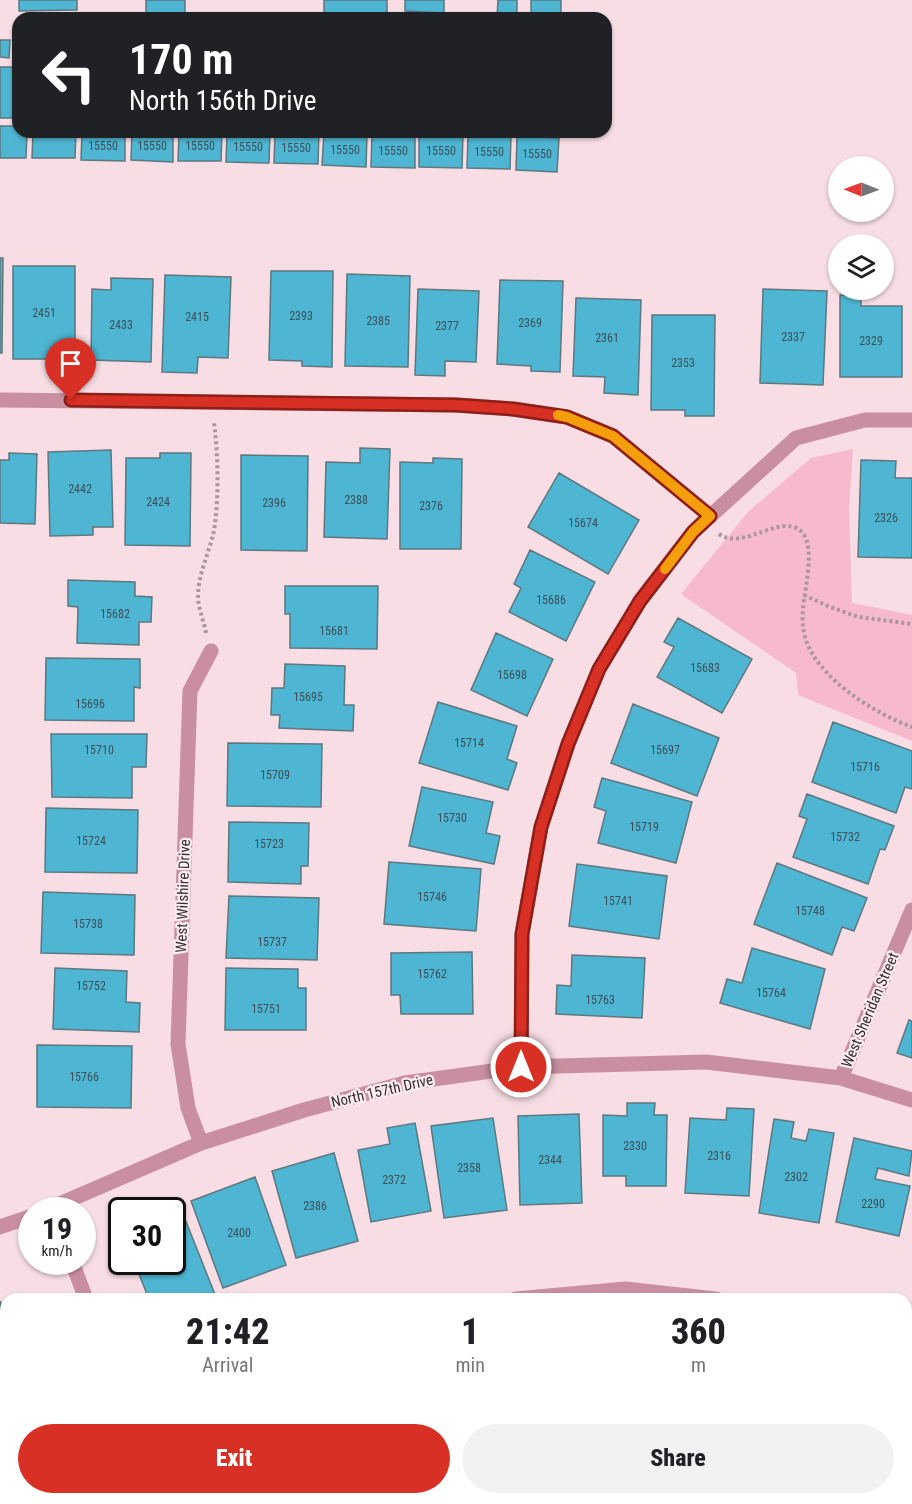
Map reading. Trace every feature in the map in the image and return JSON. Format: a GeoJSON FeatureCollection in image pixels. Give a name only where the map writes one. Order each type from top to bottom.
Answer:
{"type":"FeatureCollection","features":[{"type":"Feature","properties":{"kind":"street"},"geometry":{"type":"LineString","coordinates":[[0,400],[456,405],[513,409],[567,417],[613,436],[703,523]]}},
{"type":"Feature","properties":{"kind":"street"},"geometry":{"type":"LineString","coordinates":[[521,1067],[522,934],[541,827],[568,744],[599,669],[640,601],[703,523],[796,438],[865,420],[912,420]]}},
{"type":"Feature","properties":{"kind":"street","name":"West Wilshire Drive"},"geometry":{"type":"LineString","coordinates":[[201,1143],[188,1108],[178,1044],[190,691],[211,651]]}},
{"type":"Feature","properties":{"kind":"street","name":"West Sheridan Street"},"geometry":{"type":"LineString","coordinates":[[841,1078],[912,910]]}},
{"type":"Feature","properties":{"kind":"street","name":"North 157th Drive"},"geometry":{"type":"LineString","coordinates":[[79,1197],[201,1143],[304,1110],[405,1083],[521,1067],[706,1062],[841,1078],[912,1100]]}},
{"type":"Feature","properties":{"kind":"street"},"geometry":{"type":"LineString","coordinates":[[0,1227],[18,1221]]}},
{"type":"Feature","properties":{"kind":"street"},"geometry":{"type":"LineString","coordinates":[[77,1275],[84,1293]]}},
{"type":"Feature","properties":{"kind":"street"},"geometry":{"type":"LineString","coordinates":[[581,1293],[625,1289],[661,1293]]}},
{"type":"Feature","properties":{"kind":"path"},"geometry":{"type":"LineString","coordinates":[[211,651],[198,598],[200,578],[214,527],[217,499],[218,456],[212,402]]}},
{"type":"Feature","properties":{"kind":"path"},"geometry":{"type":"LineString","coordinates":[[703,523],[730,539],[742,539],[776,527],[787,526],[804,535],[807,545],[808,580],[804,595],[806,642],[822,666],[854,695],[880,712],[912,727]]}},
{"type":"Feature","properties":{"kind":"path"},"geometry":{"type":"LineString","coordinates":[[804,595],[859,617],[912,624]]}},
{"type":"Feature","properties":{"kind":"shaded area"},"geometry":{"type":"Polygon","coordinates":[[[853,449],[849,508],[852,603],[912,615],[912,741],[798,695],[796,673],[681,594],[748,512],[811,458],[853,449]]]}},
{"type":"Feature","properties":{"kind":"building"},"geometry":{"type":"Polygon","coordinates":[[[19,0],[77,0],[77,10],[19,11],[19,0]]]}},
{"type":"Feature","properties":{"kind":"building"},"geometry":{"type":"Polygon","coordinates":[[[146,0],[185,0],[185,12],[146,12],[146,0]]]}},
{"type":"Feature","properties":{"kind":"building"},"geometry":{"type":"Polygon","coordinates":[[[324,0],[387,0],[387,12],[324,12],[324,0]]]}},
{"type":"Feature","properties":{"kind":"building"},"geometry":{"type":"Polygon","coordinates":[[[405,0],[444,0],[444,12],[405,11],[405,0]]]}},
{"type":"Feature","properties":{"kind":"building"},"geometry":{"type":"Polygon","coordinates":[[[498,0],[517,0],[517,12],[497,12],[498,0]]]}},
{"type":"Feature","properties":{"kind":"building"},"geometry":{"type":"Polygon","coordinates":[[[531,0],[561,0],[561,12],[531,12],[531,0]]]}},
{"type":"Feature","properties":{"kind":"building"},"geometry":{"type":"Polygon","coordinates":[[[0,40],[10,40],[9,58],[0,57],[0,40]]]}},
{"type":"Feature","properties":{"kind":"building"},"geometry":{"type":"Polygon","coordinates":[[[0,67],[12,67],[12,118],[0,118],[0,67]]]}},
{"type":"Feature","properties":{"kind":"building"},"geometry":{"type":"Polygon","coordinates":[[[0,126],[12,126],[12,138],[27,138],[26,158],[0,158],[0,126]]]}},
{"type":"Feature","properties":{"kind":"building"},"geometry":{"type":"Polygon","coordinates":[[[33,138],[76,138],[75,158],[32,158],[33,138]]]}},
{"type":"Feature","properties":{"kind":"building"},"geometry":{"type":"Polygon","coordinates":[[[82,138],[125,138],[125,161],[81,160],[82,138]]]}},
{"type":"Feature","properties":{"kind":"building"},"geometry":{"type":"Polygon","coordinates":[[[132,138],[173,138],[173,162],[131,160],[132,138]]]}},
{"type":"Feature","properties":{"kind":"building"},"geometry":{"type":"Polygon","coordinates":[[[179,138],[222,138],[221,161],[178,161],[179,138]]]}},
{"type":"Feature","properties":{"kind":"building"},"geometry":{"type":"Polygon","coordinates":[[[227,138],[270,138],[269,163],[226,162],[227,138]]]}},
{"type":"Feature","properties":{"kind":"building"},"geometry":{"type":"Polygon","coordinates":[[[275,138],[319,138],[318,164],[274,163],[275,138]]]}},
{"type":"Feature","properties":{"kind":"building"},"geometry":{"type":"Polygon","coordinates":[[[324,138],[367,138],[366,167],[322,165],[324,138]]]}},
{"type":"Feature","properties":{"kind":"building"},"geometry":{"type":"Polygon","coordinates":[[[372,138],[415,138],[415,168],[371,167],[372,138]]]}},
{"type":"Feature","properties":{"kind":"building"},"geometry":{"type":"Polygon","coordinates":[[[419,138],[463,138],[462,168],[419,167],[419,138]]]}},
{"type":"Feature","properties":{"kind":"building"},"geometry":{"type":"Polygon","coordinates":[[[468,138],[511,138],[510,169],[467,168],[468,138]]]}},
{"type":"Feature","properties":{"kind":"building"},"geometry":{"type":"Polygon","coordinates":[[[517,138],[559,138],[557,172],[516,170],[517,138]]]}},
{"type":"Feature","properties":{"kind":"building"},"geometry":{"type":"Polygon","coordinates":[[[0,258],[3,258],[2,353],[0,353],[0,258]]]}},
{"type":"Feature","properties":{"kind":"building"},"geometry":{"type":"Polygon","coordinates":[[[13,266],[75,266],[75,359],[13,359],[13,266]]]}},
{"type":"Feature","properties":{"kind":"building"},"geometry":{"type":"Polygon","coordinates":[[[271,271],[333,271],[332,367],[302,366],[302,361],[269,360],[271,271]]]}},
{"type":"Feature","properties":{"kind":"building"},"geometry":{"type":"Polygon","coordinates":[[[347,274],[410,276],[408,367],[345,366],[347,274]]]}},
{"type":"Feature","properties":{"kind":"building"},"geometry":{"type":"Polygon","coordinates":[[[165,275],[231,277],[228,358],[198,357],[197,373],[162,372],[165,275]]]}},
{"type":"Feature","properties":{"kind":"building"},"geometry":{"type":"Polygon","coordinates":[[[111,278],[153,279],[151,362],[91,360],[92,289],[111,290],[111,278]]]}},
{"type":"Feature","properties":{"kind":"building"},"geometry":{"type":"Polygon","coordinates":[[[500,280],[563,281],[560,372],[531,371],[531,366],[497,364],[500,280]]]}},
{"type":"Feature","properties":{"kind":"building"},"geometry":{"type":"Polygon","coordinates":[[[418,289],[479,291],[476,362],[445,361],[445,376],[415,375],[418,289]]]}},
{"type":"Feature","properties":{"kind":"building"},"geometry":{"type":"Polygon","coordinates":[[[763,289],[827,291],[823,385],[760,383],[763,289]]]}},
{"type":"Feature","properties":{"kind":"building"},"geometry":{"type":"Polygon","coordinates":[[[576,298],[641,300],[638,395],[604,393],[605,377],[573,376],[576,298]]]}},
{"type":"Feature","properties":{"kind":"building"},"geometry":{"type":"Polygon","coordinates":[[[840,300],[861,300],[861,306],[902,306],[902,377],[840,377],[840,300]]]}},
{"type":"Feature","properties":{"kind":"building"},"geometry":{"type":"Polygon","coordinates":[[[652,315],[715,315],[714,416],[685,416],[685,410],[651,410],[652,315]]]}},
{"type":"Feature","properties":{"kind":"building"},"geometry":{"type":"Polygon","coordinates":[[[360,448],[390,449],[387,539],[324,537],[326,462],[360,463],[360,448]]]}},
{"type":"Feature","properties":{"kind":"building"},"geometry":{"type":"Polygon","coordinates":[[[111,450],[113,527],[93,527],[93,535],[50,536],[48,452],[111,450]]]}},
{"type":"Feature","properties":{"kind":"building"},"geometry":{"type":"Polygon","coordinates":[[[9,453],[37,454],[35,524],[0,523],[0,460],[9,460],[9,453]]]}},
{"type":"Feature","properties":{"kind":"building"},"geometry":{"type":"Polygon","coordinates":[[[160,453],[191,453],[190,546],[125,545],[126,458],[160,458],[160,453]]]}},
{"type":"Feature","properties":{"kind":"building"},"geometry":{"type":"Polygon","coordinates":[[[241,455],[308,456],[307,551],[241,550],[241,455]]]}},
{"type":"Feature","properties":{"kind":"building"},"geometry":{"type":"Polygon","coordinates":[[[433,458],[462,459],[461,549],[400,549],[400,462],[433,463],[433,458]]]}},
{"type":"Feature","properties":{"kind":"building"},"geometry":{"type":"Polygon","coordinates":[[[861,460],[896,461],[895,478],[912,478],[912,558],[858,557],[861,460]]]}},
{"type":"Feature","properties":{"kind":"building"},"geometry":{"type":"Polygon","coordinates":[[[559,473],[639,520],[608,574],[528,527],[559,473]]]}},
{"type":"Feature","properties":{"kind":"building"},"geometry":{"type":"Polygon","coordinates":[[[530,550],[595,582],[566,641],[509,612],[521,588],[514,584],[530,550]]]}},
{"type":"Feature","properties":{"kind":"building"},"geometry":{"type":"Polygon","coordinates":[[[68,580],[135,582],[135,596],[152,597],[151,622],[139,622],[139,645],[77,643],[78,607],[68,606],[68,580]]]}},
{"type":"Feature","properties":{"kind":"building"},"geometry":{"type":"Polygon","coordinates":[[[285,586],[378,586],[377,649],[290,648],[290,614],[285,614],[285,586]]]}},
{"type":"Feature","properties":{"kind":"building"},"geometry":{"type":"Polygon","coordinates":[[[678,618],[752,659],[722,713],[657,677],[674,647],[664,642],[678,618]]]}},
{"type":"Feature","properties":{"kind":"building"},"geometry":{"type":"Polygon","coordinates":[[[496,633],[553,659],[527,716],[471,690],[496,633]]]}},
{"type":"Feature","properties":{"kind":"building"},"geometry":{"type":"Polygon","coordinates":[[[46,658],[140,659],[140,688],[134,687],[134,721],[45,720],[46,658]]]}},
{"type":"Feature","properties":{"kind":"building"},"geometry":{"type":"Polygon","coordinates":[[[285,664],[345,666],[344,705],[354,705],[353,731],[279,728],[280,715],[271,715],[272,688],[284,688],[285,664]]]}},
{"type":"Feature","properties":{"kind":"building"},"geometry":{"type":"Polygon","coordinates":[[[438,702],[517,726],[507,759],[517,763],[508,790],[419,763],[438,702]]]}},
{"type":"Feature","properties":{"kind":"building"},"geometry":{"type":"Polygon","coordinates":[[[633,704],[719,738],[697,796],[611,763],[633,704]]]}},
{"type":"Feature","properties":{"kind":"building"},"geometry":{"type":"Polygon","coordinates":[[[833,722],[912,751],[912,789],[905,787],[896,813],[812,782],[833,722]]]}},
{"type":"Feature","properties":{"kind":"building"},"geometry":{"type":"Polygon","coordinates":[[[51,734],[147,734],[146,767],[132,767],[132,798],[52,797],[51,734]]]}},
{"type":"Feature","properties":{"kind":"building"},"geometry":{"type":"Polygon","coordinates":[[[228,743],[322,744],[321,807],[227,806],[228,743]]]}},
{"type":"Feature","properties":{"kind":"building"},"geometry":{"type":"Polygon","coordinates":[[[602,778],[692,802],[676,863],[598,843],[606,811],[594,807],[602,778]]]}},
{"type":"Feature","properties":{"kind":"building"},"geometry":{"type":"Polygon","coordinates":[[[422,787],[493,802],[486,833],[500,836],[494,864],[409,846],[422,787]]]}},
{"type":"Feature","properties":{"kind":"building"},"geometry":{"type":"Polygon","coordinates":[[[807,794],[894,826],[885,850],[880,849],[868,884],[793,857],[807,819],[799,816],[807,794]]]}},
{"type":"Feature","properties":{"kind":"building"},"geometry":{"type":"Polygon","coordinates":[[[46,808],[138,810],[137,873],[45,872],[46,808]]]}},
{"type":"Feature","properties":{"kind":"building"},"geometry":{"type":"Polygon","coordinates":[[[229,822],[309,823],[308,866],[301,866],[301,884],[228,882],[229,822]]]}},
{"type":"Feature","properties":{"kind":"building"},"geometry":{"type":"Polygon","coordinates":[[[389,862],[481,869],[476,931],[384,924],[389,862]]]}},
{"type":"Feature","properties":{"kind":"building"},"geometry":{"type":"Polygon","coordinates":[[[777,863],[867,898],[854,931],[842,927],[832,955],[754,924],[777,863]]]}},
{"type":"Feature","properties":{"kind":"building"},"geometry":{"type":"Polygon","coordinates":[[[577,864],[667,876],[659,939],[569,926],[577,864]]]}},
{"type":"Feature","properties":{"kind":"building"},"geometry":{"type":"Polygon","coordinates":[[[43,892],[135,895],[134,955],[41,953],[43,892]]]}},
{"type":"Feature","properties":{"kind":"building"},"geometry":{"type":"Polygon","coordinates":[[[229,896],[319,898],[317,960],[226,958],[229,896]]]}},
{"type":"Feature","properties":{"kind":"building"},"geometry":{"type":"Polygon","coordinates":[[[752,948],[825,969],[810,1029],[720,1003],[727,979],[742,983],[752,948]]]}},
{"type":"Feature","properties":{"kind":"building"},"geometry":{"type":"Polygon","coordinates":[[[472,952],[473,1014],[401,1014],[400,995],[391,995],[391,953],[472,952]]]}},
{"type":"Feature","properties":{"kind":"building"},"geometry":{"type":"Polygon","coordinates":[[[572,955],[645,958],[642,1018],[556,1014],[557,985],[571,986],[572,955]]]}},
{"type":"Feature","properties":{"kind":"building"},"geometry":{"type":"Polygon","coordinates":[[[55,968],[127,971],[126,1002],[140,1003],[139,1032],[53,1029],[55,968]]]}},
{"type":"Feature","properties":{"kind":"building"},"geometry":{"type":"Polygon","coordinates":[[[226,968],[298,969],[298,988],[306,988],[306,1030],[225,1030],[226,968]]]}},
{"type":"Feature","properties":{"kind":"building"},"geometry":{"type":"Polygon","coordinates":[[[909,1020],[912,1021],[912,1058],[897,1053],[909,1020]]]}},
{"type":"Feature","properties":{"kind":"building"},"geometry":{"type":"Polygon","coordinates":[[[37,1045],[132,1046],[131,1108],[37,1107],[37,1045]]]}},
{"type":"Feature","properties":{"kind":"building"},"geometry":{"type":"Polygon","coordinates":[[[627,1103],[655,1103],[654,1115],[667,1115],[666,1186],[626,1186],[626,1176],[603,1176],[603,1115],[627,1116],[627,1103]]]}},
{"type":"Feature","properties":{"kind":"building"},"geometry":{"type":"Polygon","coordinates":[[[727,1108],[754,1109],[749,1196],[685,1193],[690,1118],[726,1120],[727,1108]]]}},
{"type":"Feature","properties":{"kind":"building"},"geometry":{"type":"Polygon","coordinates":[[[579,1114],[582,1203],[520,1205],[518,1116],[579,1114]]]}},
{"type":"Feature","properties":{"kind":"building"},"geometry":{"type":"Polygon","coordinates":[[[493,1118],[507,1210],[444,1218],[431,1126],[493,1118]]]}},
{"type":"Feature","properties":{"kind":"building"},"geometry":{"type":"Polygon","coordinates":[[[774,1119],[794,1122],[791,1138],[806,1141],[809,1129],[834,1133],[819,1223],[759,1213],[774,1119]]]}},
{"type":"Feature","properties":{"kind":"building"},"geometry":{"type":"Polygon","coordinates":[[[415,1123],[431,1211],[371,1222],[358,1150],[390,1144],[387,1128],[415,1123]]]}},
{"type":"Feature","properties":{"kind":"building"},"geometry":{"type":"Polygon","coordinates":[[[854,1138],[912,1151],[909,1176],[878,1168],[875,1179],[910,1186],[899,1236],[836,1222],[854,1138]]]}},
{"type":"Feature","properties":{"kind":"building"},"geometry":{"type":"Polygon","coordinates":[[[334,1153],[358,1241],[296,1258],[272,1171],[334,1153]]]}},
{"type":"Feature","properties":{"kind":"building"},"geometry":{"type":"Polygon","coordinates":[[[255,1177],[286,1265],[223,1288],[191,1201],[255,1177]]]}},
{"type":"Feature","properties":{"kind":"building"},"geometry":{"type":"Polygon","coordinates":[[[186,1222],[214,1293],[147,1293],[139,1275],[186,1275],[186,1222]]]}},
{"type":"Feature","properties":{"kind":"slow traffic"},"geometry":{"type":"LineString","coordinates":[[558,415],[613,436],[710,516],[693,532],[665,569]]}},
{"type":"Feature","properties":{"kind":"route"},"geometry":{"type":"LineString","coordinates":[[71,400],[456,405],[513,409],[567,417],[613,436],[710,516],[693,532],[640,601],[599,669],[568,744],[541,827],[522,934],[521,1067]]}}]}
